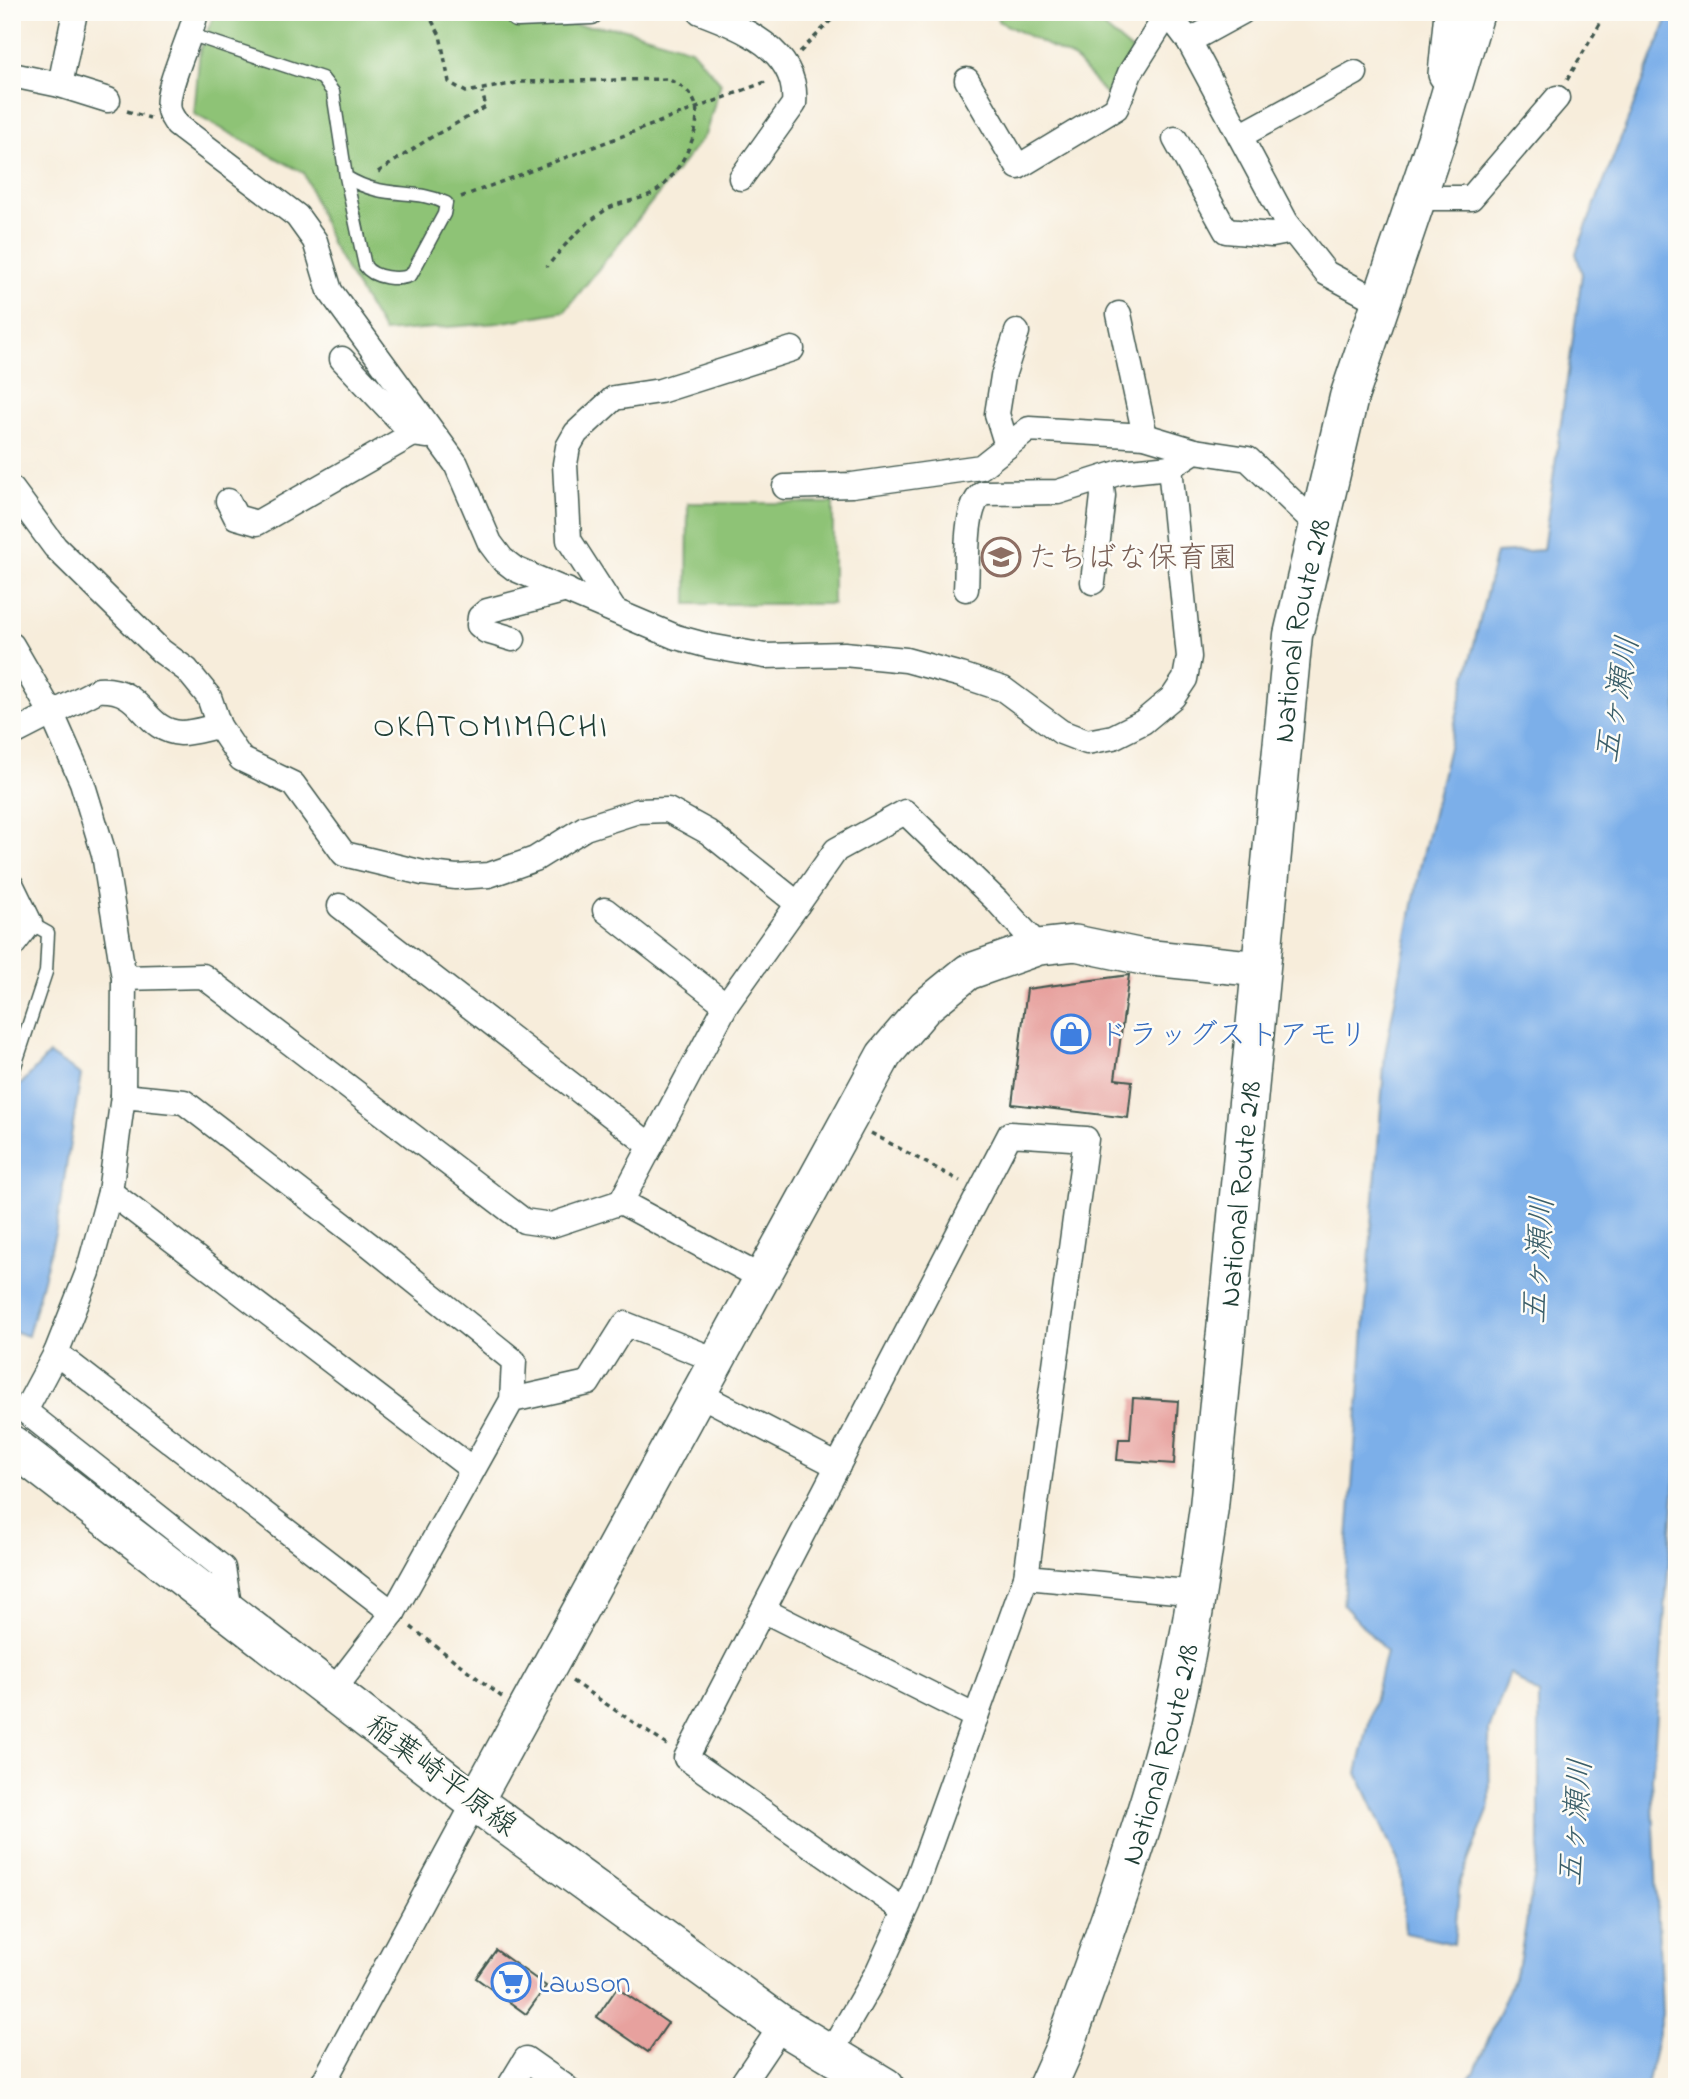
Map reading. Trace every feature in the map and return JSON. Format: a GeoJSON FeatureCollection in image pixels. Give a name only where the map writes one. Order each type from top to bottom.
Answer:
{"type":"FeatureCollection","features":[{"type":"Feature","properties":{"kind":"main road","name":"National Route 218"},"geometry":{"type":"LineString","coordinates":[[1046,2087],[1064,2049],[1146,1814],[1174,1710],[1198,1593],[1209,1507],[1293,635],[1349,397],[1441,126],[1475,12]]}},
{"type":"Feature","properties":{"kind":"main road","name":"稲葉崎平原線"},"geometry":{"type":"LineString","coordinates":[[18,1427],[230,1611],[475,1802],[782,2025],[885,2087]]}},
{"type":"Feature","properties":{"kind":"street"},"geometry":{"type":"LineString","coordinates":[[60,85],[75,12]]}},
{"type":"Feature","properties":{"kind":"street"},"geometry":{"type":"LineString","coordinates":[[517,15],[591,12]]}},
{"type":"Feature","properties":{"kind":"street"},"geometry":{"type":"LineString","coordinates":[[700,12],[759,40],[774,68],[796,89],[794,104],[741,178]]}},
{"type":"Feature","properties":{"kind":"street"},"geometry":{"type":"LineString","coordinates":[[1189,41],[1241,12]]}},
{"type":"Feature","properties":{"kind":"street"},"geometry":{"type":"LineString","coordinates":[[1441,126],[1452,12]]}},
{"type":"Feature","properties":{"kind":"street"},"geometry":{"type":"LineString","coordinates":[[967,80],[1018,167],[1116,108],[1130,73],[1168,13],[1189,41],[1293,231],[1326,273],[1380,302]]}},
{"type":"Feature","properties":{"kind":"street"},"geometry":{"type":"LineString","coordinates":[[194,23],[175,77],[169,110],[177,125],[297,216],[315,241],[330,291],[425,436]]}},
{"type":"Feature","properties":{"kind":"street"},"geometry":{"type":"LineString","coordinates":[[1240,136],[1355,73]]}},
{"type":"Feature","properties":{"kind":"street"},"geometry":{"type":"LineString","coordinates":[[12,75],[60,85],[108,100]]}},
{"type":"Feature","properties":{"kind":"street"},"geometry":{"type":"LineString","coordinates":[[1417,198],[1471,198],[1557,98]]}},
{"type":"Feature","properties":{"kind":"street"},"geometry":{"type":"LineString","coordinates":[[1175,139],[1226,231],[1272,235],[1293,231]]}},
{"type":"Feature","properties":{"kind":"street"},"geometry":{"type":"LineString","coordinates":[[1119,314],[1145,436]]}},
{"type":"Feature","properties":{"kind":"street"},"geometry":{"type":"LineString","coordinates":[[1007,446],[997,414],[1003,376],[1017,332]]}},
{"type":"Feature","properties":{"kind":"street"},"geometry":{"type":"LineString","coordinates":[[614,610],[569,540],[565,464],[568,447],[576,433],[614,398],[660,391],[792,349]]}},
{"type":"Feature","properties":{"kind":"street"},"geometry":{"type":"LineString","coordinates":[[342,359],[456,464],[490,542],[502,559],[515,569],[676,637],[709,646],[765,656],[844,654],[906,660],[939,669],[1003,689],[1062,732],[1087,742],[1112,737],[1143,722],[1173,697],[1185,679],[1189,657],[1170,467]]}},
{"type":"Feature","properties":{"kind":"street"},"geometry":{"type":"LineString","coordinates":[[786,487],[852,485],[981,467],[1029,429],[1145,436],[1195,451],[1248,459],[1317,525]]}},
{"type":"Feature","properties":{"kind":"street"},"geometry":{"type":"LineString","coordinates":[[228,501],[236,517],[257,523],[425,436]]}},
{"type":"Feature","properties":{"kind":"street"},"geometry":{"type":"LineString","coordinates":[[967,589],[971,513],[975,499],[983,493],[1058,492],[1121,472],[1170,467],[1195,451]]}},
{"type":"Feature","properties":{"kind":"street"},"geometry":{"type":"LineString","coordinates":[[1093,582],[1103,496],[1101,480]]}},
{"type":"Feature","properties":{"kind":"street"},"geometry":{"type":"LineString","coordinates":[[12,489],[55,547],[161,651],[187,670],[209,697],[219,726],[241,759],[293,784],[344,853],[423,873],[456,877],[489,875],[535,859],[585,828],[639,811],[668,810],[708,832],[798,904]]}},
{"type":"Feature","properties":{"kind":"street"},"geometry":{"type":"LineString","coordinates":[[513,639],[486,631],[479,625],[480,617],[487,611],[567,590]]}},
{"type":"Feature","properties":{"kind":"street"},"geometry":{"type":"LineString","coordinates":[[12,645],[52,713],[82,782],[104,854],[124,978],[123,1096],[110,1192],[88,1272],[56,1353],[18,1427],[223,1568],[230,1611]]}},
{"type":"Feature","properties":{"kind":"street"},"geometry":{"type":"LineString","coordinates":[[12,734],[98,690],[114,689],[128,694],[155,723],[166,729],[181,733],[219,726]]}},
{"type":"Feature","properties":{"kind":"street"},"geometry":{"type":"LineString","coordinates":[[124,978],[203,976],[524,1221],[552,1225],[621,1202],[726,1005],[836,849],[905,812],[997,901],[1039,947]]}},
{"type":"Feature","properties":{"kind":"street"},"geometry":{"type":"LineString","coordinates":[[12,886],[30,923],[12,946]]}},
{"type":"Feature","properties":{"kind":"street"},"geometry":{"type":"LineString","coordinates":[[340,906],[651,1146]]}},
{"type":"Feature","properties":{"kind":"street"},"geometry":{"type":"LineString","coordinates":[[604,910],[726,1005]]}},
{"type":"Feature","properties":{"kind":"street"},"geometry":{"type":"LineString","coordinates":[[321,2087],[884,1055],[925,1007],[968,972],[1039,947],[1076,943],[1143,957],[1260,969]]}},
{"type":"Feature","properties":{"kind":"street"},"geometry":{"type":"LineString","coordinates":[[123,1096],[184,1102],[372,1246],[514,1361],[512,1400],[393,1613],[333,1691]]}},
{"type":"Feature","properties":{"kind":"street"},"geometry":{"type":"LineString","coordinates":[[830,2054],[878,1971],[905,1911],[1026,1577],[1086,1139],[1010,1134],[686,1758],[905,1911]]}},
{"type":"Feature","properties":{"kind":"street"},"geometry":{"type":"LineString","coordinates":[[110,1192],[472,1469]]}},
{"type":"Feature","properties":{"kind":"street"},"geometry":{"type":"LineString","coordinates":[[621,1202],[762,1278]]}},
{"type":"Feature","properties":{"kind":"street"},"geometry":{"type":"LineString","coordinates":[[512,1400],[588,1383],[625,1324],[716,1360]]}},
{"type":"Feature","properties":{"kind":"street"},"geometry":{"type":"LineString","coordinates":[[56,1353],[393,1613]]}},
{"type":"Feature","properties":{"kind":"street"},"geometry":{"type":"LineString","coordinates":[[699,1394],[838,1466]]}},
{"type":"Feature","properties":{"kind":"street"},"geometry":{"type":"LineString","coordinates":[[1026,1577],[1198,1593]]}},
{"type":"Feature","properties":{"kind":"street"},"geometry":{"type":"LineString","coordinates":[[763,1610],[976,1717]]}},
{"type":"Feature","properties":{"kind":"street"},"geometry":{"type":"LineString","coordinates":[[740,2087],[782,2025]]}},
{"type":"Feature","properties":{"kind":"street"},"geometry":{"type":"LineString","coordinates":[[509,2087],[526,2059],[566,2087]]}},
{"type":"Feature","properties":{"kind":"lane"},"geometry":{"type":"LineString","coordinates":[[194,23],[322,78],[329,84],[333,92],[346,177],[365,266],[377,275],[405,278],[411,275],[444,214],[446,203],[379,193],[346,177]]}},
{"type":"Feature","properties":{"kind":"lane"},"geometry":{"type":"LineString","coordinates":[[12,1074],[46,972],[48,933],[30,923]]}},
{"type":"Feature","properties":{"kind":"path"},"geometry":{"type":"LineString","coordinates":[[427,12],[440,35],[449,82],[466,92],[482,92],[522,82],[668,79],[685,88],[695,108],[697,119],[676,170],[657,191],[606,209],[565,243],[547,267]]}},
{"type":"Feature","properties":{"kind":"path"},"geometry":{"type":"LineString","coordinates":[[446,203],[768,80],[774,68],[839,12]]}},
{"type":"Feature","properties":{"kind":"path"},"geometry":{"type":"LineString","coordinates":[[1557,98],[1606,12]]}},
{"type":"Feature","properties":{"kind":"path"},"geometry":{"type":"LineString","coordinates":[[359,185],[430,138],[486,107],[482,92]]}},
{"type":"Feature","properties":{"kind":"path"},"geometry":{"type":"LineString","coordinates":[[108,100],[111,107],[153,119],[172,115]]}},
{"type":"Feature","properties":{"kind":"path"},"geometry":{"type":"LineString","coordinates":[[847,1121],[980,1192]]}},
{"type":"Feature","properties":{"kind":"path"},"geometry":{"type":"LineString","coordinates":[[393,1613],[525,1714]]}},
{"type":"Feature","properties":{"kind":"path"},"geometry":{"type":"LineString","coordinates":[[551,1667],[686,1758]]}},
{"type":"Feature","properties":{"kind":"green space"},"geometry":{"type":"Polygon","coordinates":[[[215,12],[556,12],[557,24],[622,28],[691,49],[721,83],[705,135],[565,311],[498,323],[384,332],[332,245],[304,173],[194,114],[200,49],[215,12]]]}},
{"type":"Feature","properties":{"kind":"green space"},"geometry":{"type":"Polygon","coordinates":[[[997,12],[1086,12],[1135,53],[1108,97],[1075,59],[998,21],[997,12]]]}},
{"type":"Feature","properties":{"kind":"green space"},"geometry":{"type":"Polygon","coordinates":[[[688,503],[833,503],[833,604],[687,604],[688,503]]]}},
{"type":"Feature","properties":{"kind":"water","name":"五ヶ瀬川"},"geometry":{"type":"Polygon","coordinates":[[[1670,12],[1677,12],[1677,1456],[1652,1779],[1662,2014],[1647,2087],[1461,2087],[1475,2071],[1519,1964],[1539,1850],[1539,1695],[1510,1673],[1489,1730],[1490,1806],[1460,1881],[1454,1944],[1405,1933],[1401,1868],[1357,1773],[1386,1651],[1343,1605],[1385,1054],[1420,867],[1496,553],[1543,550],[1582,274],[1576,253],[1670,12]]]}},
{"type":"Feature","properties":{"kind":"water"},"geometry":{"type":"Polygon","coordinates":[[[49,1054],[81,1075],[56,1230],[28,1336],[12,1331],[12,1094],[49,1054]]]}},
{"type":"Feature","properties":{"kind":"building","name":"ドラッグストアモリ"},"geometry":{"type":"Polygon","coordinates":[[[1129,975],[1115,1079],[1132,1081],[1128,1118],[1012,1104],[1027,989],[1129,975]]]}},
{"type":"Feature","properties":{"kind":"building"},"geometry":{"type":"Polygon","coordinates":[[[1133,1398],[1178,1401],[1174,1464],[1117,1460],[1119,1439],[1130,1439],[1133,1398]]]}},
{"type":"Feature","properties":{"kind":"building","name":"Lawson"},"geometry":{"type":"Polygon","coordinates":[[[496,1950],[546,1986],[526,2014],[476,1978],[496,1950]]]}},
{"type":"Feature","properties":{"kind":"building"},"geometry":{"type":"Polygon","coordinates":[[[617,1988],[668,2023],[648,2052],[597,2017],[617,1988]]]}},
{"type":"Feature","properties":{"kind":"place","name":"たちばな保育園"},"geometry":{"type":"Point","coordinates":[1001,557]}},
{"type":"Feature","properties":{"kind":"place","name":"ドラッグストアモリ"},"geometry":{"type":"Point","coordinates":[1071,1034]}},
{"type":"Feature","properties":{"kind":"place","name":"Lawson"},"geometry":{"type":"Point","coordinates":[511,1982]}},
{"type":"Feature","properties":{"kind":"district","name":"OKATOMIMACHI"},"geometry":{"type":"Point","coordinates":[491,724]}}]}
